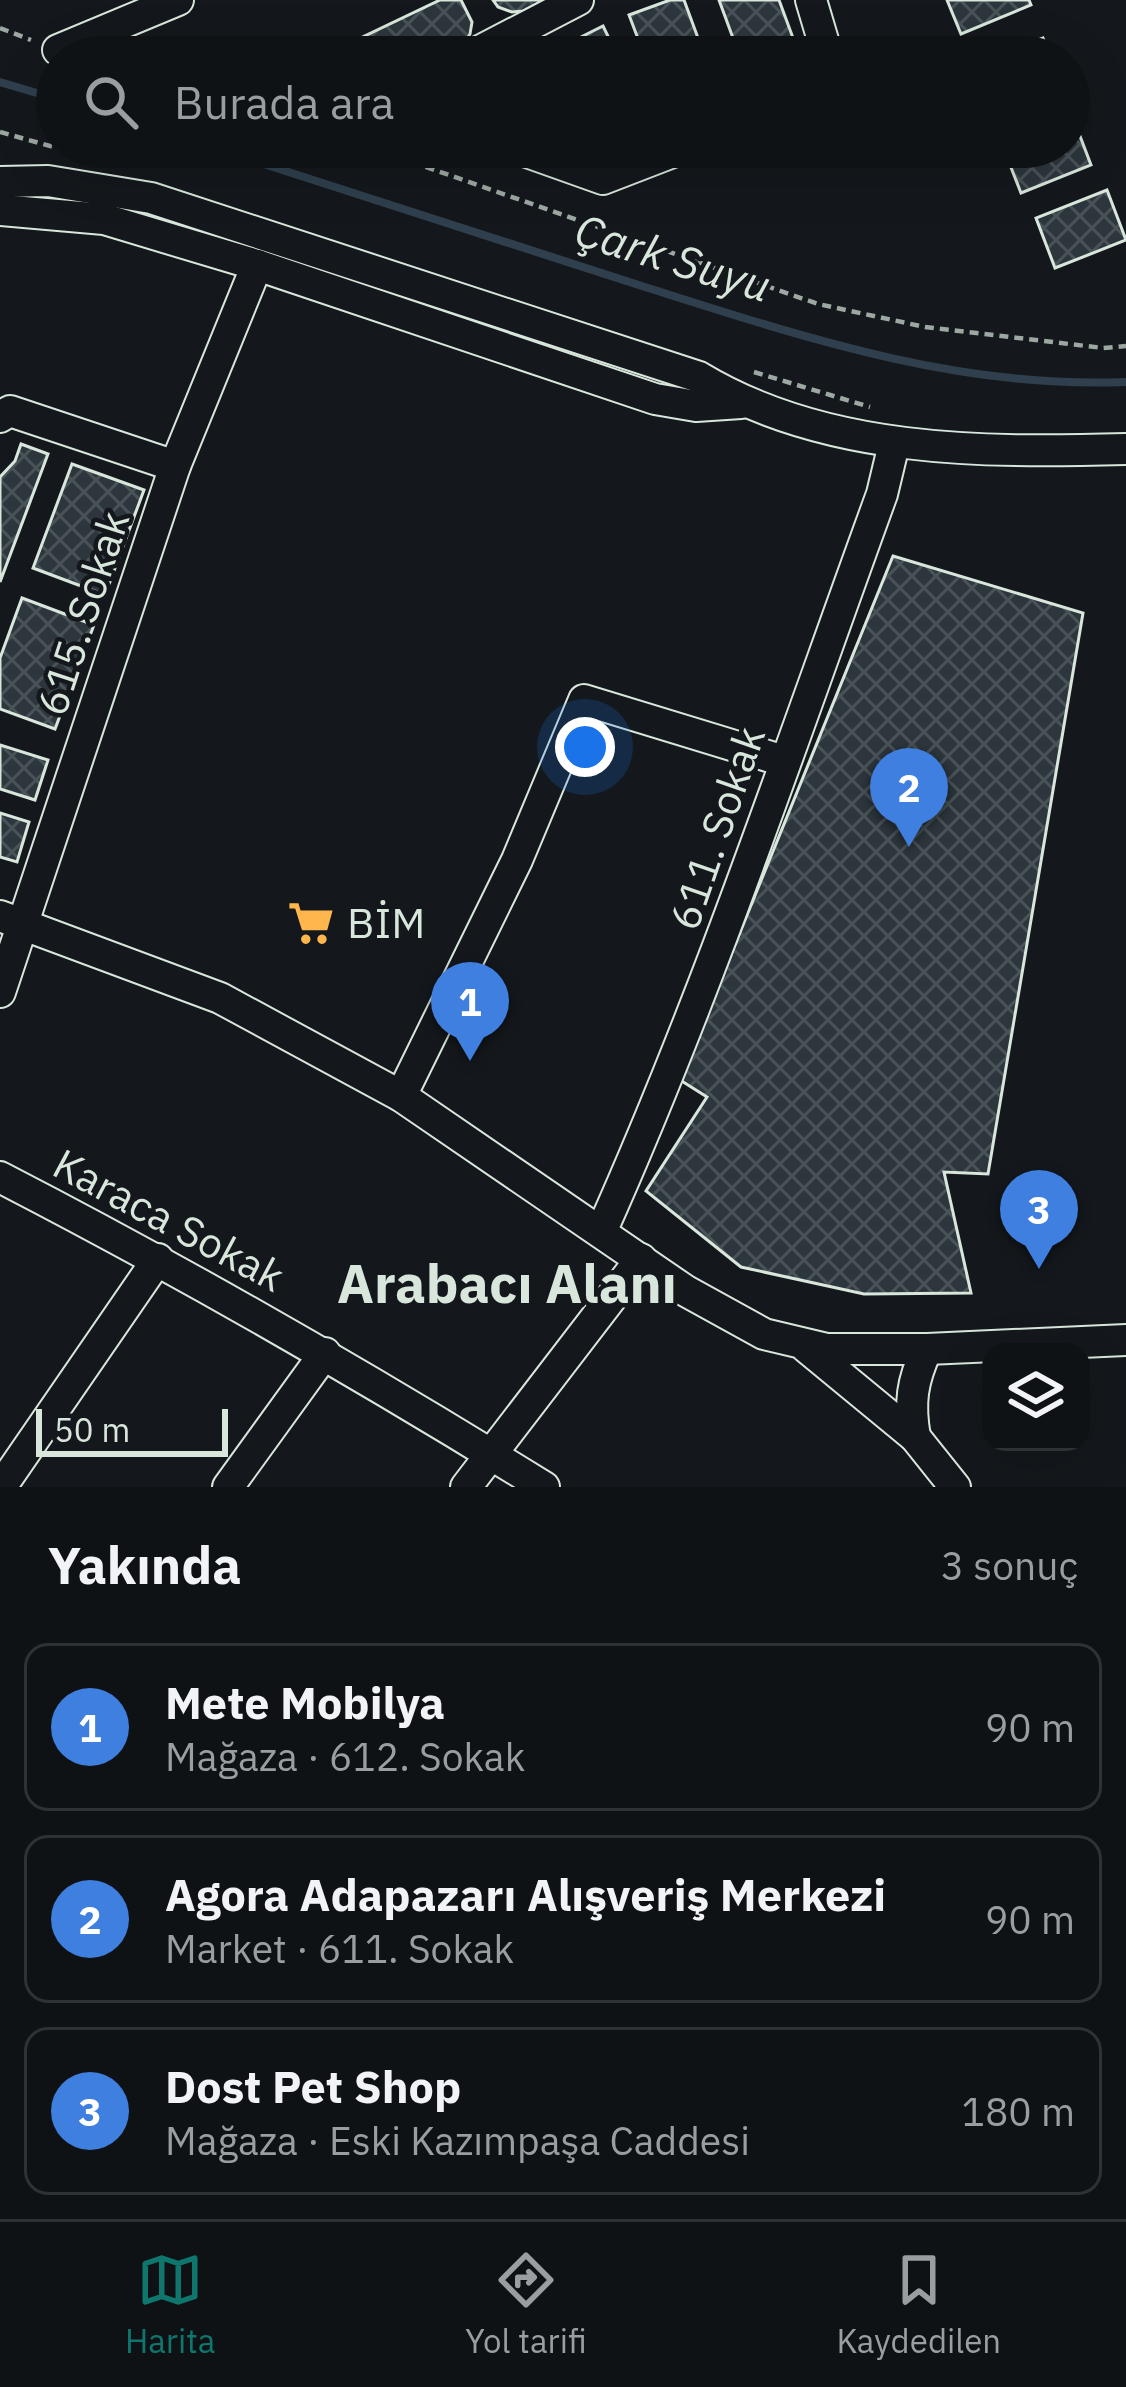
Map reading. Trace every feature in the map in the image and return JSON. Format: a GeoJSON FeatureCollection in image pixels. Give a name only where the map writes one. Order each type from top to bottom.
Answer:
{"type":"FeatureCollection","features":[{"type":"Feature","properties":{"kind":"street"},"geometry":{"type":"LineString","coordinates":[[92,36],[178,0]]}},
{"type":"Feature","properties":{"kind":"street"},"geometry":{"type":"LineString","coordinates":[[509,36],[578,0]]}},
{"type":"Feature","properties":{"kind":"street"},"geometry":{"type":"LineString","coordinates":[[811,0],[822,36]]}},
{"type":"Feature","properties":{"kind":"street"},"geometry":{"type":"LineString","coordinates":[[572,168],[603,179],[632,168]]}},
{"type":"Feature","properties":{"kind":"street"},"geometry":{"type":"LineString","coordinates":[[0,182],[48,181],[151,198],[699,377],[741,403],[894,444],[1033,452],[1126,449]]}},
{"type":"Feature","properties":{"kind":"street"},"geometry":{"type":"LineString","coordinates":[[0,210],[104,220],[257,265],[655,399],[696,406],[741,403]]}},
{"type":"Feature","properties":{"kind":"street","name":"615. Sokak"},"geometry":{"type":"LineString","coordinates":[[0,992],[12,920],[175,466],[257,265]]}},
{"type":"Feature","properties":{"kind":"street"},"geometry":{"type":"LineString","coordinates":[[0,417],[10,411],[175,466]]}},
{"type":"Feature","properties":{"kind":"street","name":"611. Sokak"},"geometry":{"type":"LineString","coordinates":[[601,1232],[712,969],[882,494],[894,444]]}},
{"type":"Feature","properties":{"kind":"street"},"geometry":{"type":"LineString","coordinates":[[401,1096],[517,860],[584,700],[784,761]]}},
{"type":"Feature","properties":{"kind":"street"},"geometry":{"type":"LineString","coordinates":[[12,920],[220,998],[401,1096],[686,1291],[764,1334],[826,1349],[1126,1340]]}},
{"type":"Feature","properties":{"kind":"street","name":"Karaca Sokak"},"geometry":{"type":"LineString","coordinates":[[0,1177],[326,1353],[544,1487]]}},
{"type":"Feature","properties":{"kind":"street"},"geometry":{"type":"LineString","coordinates":[[1,1487],[158,1259]]}},
{"type":"Feature","properties":{"kind":"street"},"geometry":{"type":"LineString","coordinates":[[466,1487],[641,1259]]}},
{"type":"Feature","properties":{"kind":"street"},"geometry":{"type":"LineString","coordinates":[[802,1344],[915,1437],[955,1487]]}},
{"type":"Feature","properties":{"kind":"street"},"geometry":{"type":"LineString","coordinates":[[915,1437],[909,1404],[927,1349]]}},
{"type":"Feature","properties":{"kind":"street"},"geometry":{"type":"LineString","coordinates":[[228,1487],[326,1353]]}},
{"type":"Feature","properties":{"kind":"path"},"geometry":{"type":"LineString","coordinates":[[0,28],[36,42]]}},
{"type":"Feature","properties":{"kind":"path"},"geometry":{"type":"LineString","coordinates":[[429,168],[818,304],[925,327],[1103,348],[1126,346]]}},
{"type":"Feature","properties":{"kind":"building"},"geometry":{"type":"Polygon","coordinates":[[[440,0],[461,0],[472,22],[469,36],[365,36],[440,0]]]}},
{"type":"Feature","properties":{"kind":"building"},"geometry":{"type":"Polygon","coordinates":[[[493,0],[544,0],[512,12],[493,0]]]}},
{"type":"Feature","properties":{"kind":"building"},"geometry":{"type":"Polygon","coordinates":[[[670,0],[684,0],[697,36],[637,36],[629,15],[670,0]]]}},
{"type":"Feature","properties":{"kind":"building"},"geometry":{"type":"Polygon","coordinates":[[[719,0],[779,0],[792,36],[732,36],[719,0]]]}},
{"type":"Feature","properties":{"kind":"building"},"geometry":{"type":"Polygon","coordinates":[[[947,0],[1029,0],[1031,5],[961,34],[947,0]]]}},
{"type":"Feature","properties":{"kind":"building"},"geometry":{"type":"Polygon","coordinates":[[[603,26],[608,36],[583,36],[603,26]]]}},
{"type":"Feature","properties":{"kind":"building"},"geometry":{"type":"Polygon","coordinates":[[[1011,168],[1084,168],[1021,193],[1011,168]]]}},
{"type":"Feature","properties":{"kind":"building"},"geometry":{"type":"Polygon","coordinates":[[[1107,190],[1126,240],[1055,268],[1036,218],[1107,190]]]}},
{"type":"Feature","properties":{"kind":"building"},"geometry":{"type":"Polygon","coordinates":[[[21,444],[48,454],[0,582],[0,477],[15,461],[21,444]]]}},
{"type":"Feature","properties":{"kind":"building"},"geometry":{"type":"Polygon","coordinates":[[[72,464],[144,490],[105,595],[33,568],[72,464]]]}},
{"type":"Feature","properties":{"kind":"building"},"geometry":{"type":"Polygon","coordinates":[[[893,556],[1083,613],[988,1174],[944,1172],[971,1293],[864,1294],[741,1267],[646,1191],[707,1097],[680,1080],[893,556]]]}},
{"type":"Feature","properties":{"kind":"building"},"geometry":{"type":"Polygon","coordinates":[[[22,598],[94,625],[55,729],[0,709],[0,658],[22,598]]]}},
{"type":"Feature","properties":{"kind":"building"},"geometry":{"type":"Polygon","coordinates":[[[0,745],[48,760],[35,800],[0,789],[0,745]]]}},
{"type":"Feature","properties":{"kind":"building"},"geometry":{"type":"Polygon","coordinates":[[[0,813],[29,822],[17,862],[0,857],[0,813]]]}},
{"type":"Feature","properties":{"kind":"waterway","name":"Çark Suyu"},"geometry":{"type":"LineString","coordinates":[[0,82],[36,93]]}},
{"type":"Feature","properties":{"kind":"waterway","name":"Çark Suyu"},"geometry":{"type":"LineString","coordinates":[[276,168],[822,341],[1002,377],[1126,382]]}},
{"type":"Feature","properties":{"kind":"place","name":"Agora Adapazarı Alışveriş Merkezi"},"geometry":{"type":"Point","coordinates":[909,847]}},
{"type":"Feature","properties":{"kind":"place","name":"BİM"},"geometry":{"type":"Point","coordinates":[311,923]}},
{"type":"Feature","properties":{"kind":"place","name":"Mete Mobilya"},"geometry":{"type":"Point","coordinates":[470,1061]}},
{"type":"Feature","properties":{"kind":"place","name":"Dost Pet Shop"},"geometry":{"type":"Point","coordinates":[1039,1269]}},
{"type":"Feature","properties":{"kind":"district","name":"Arabacı Alanı"},"geometry":{"type":"Point","coordinates":[507,1284]}}]}
